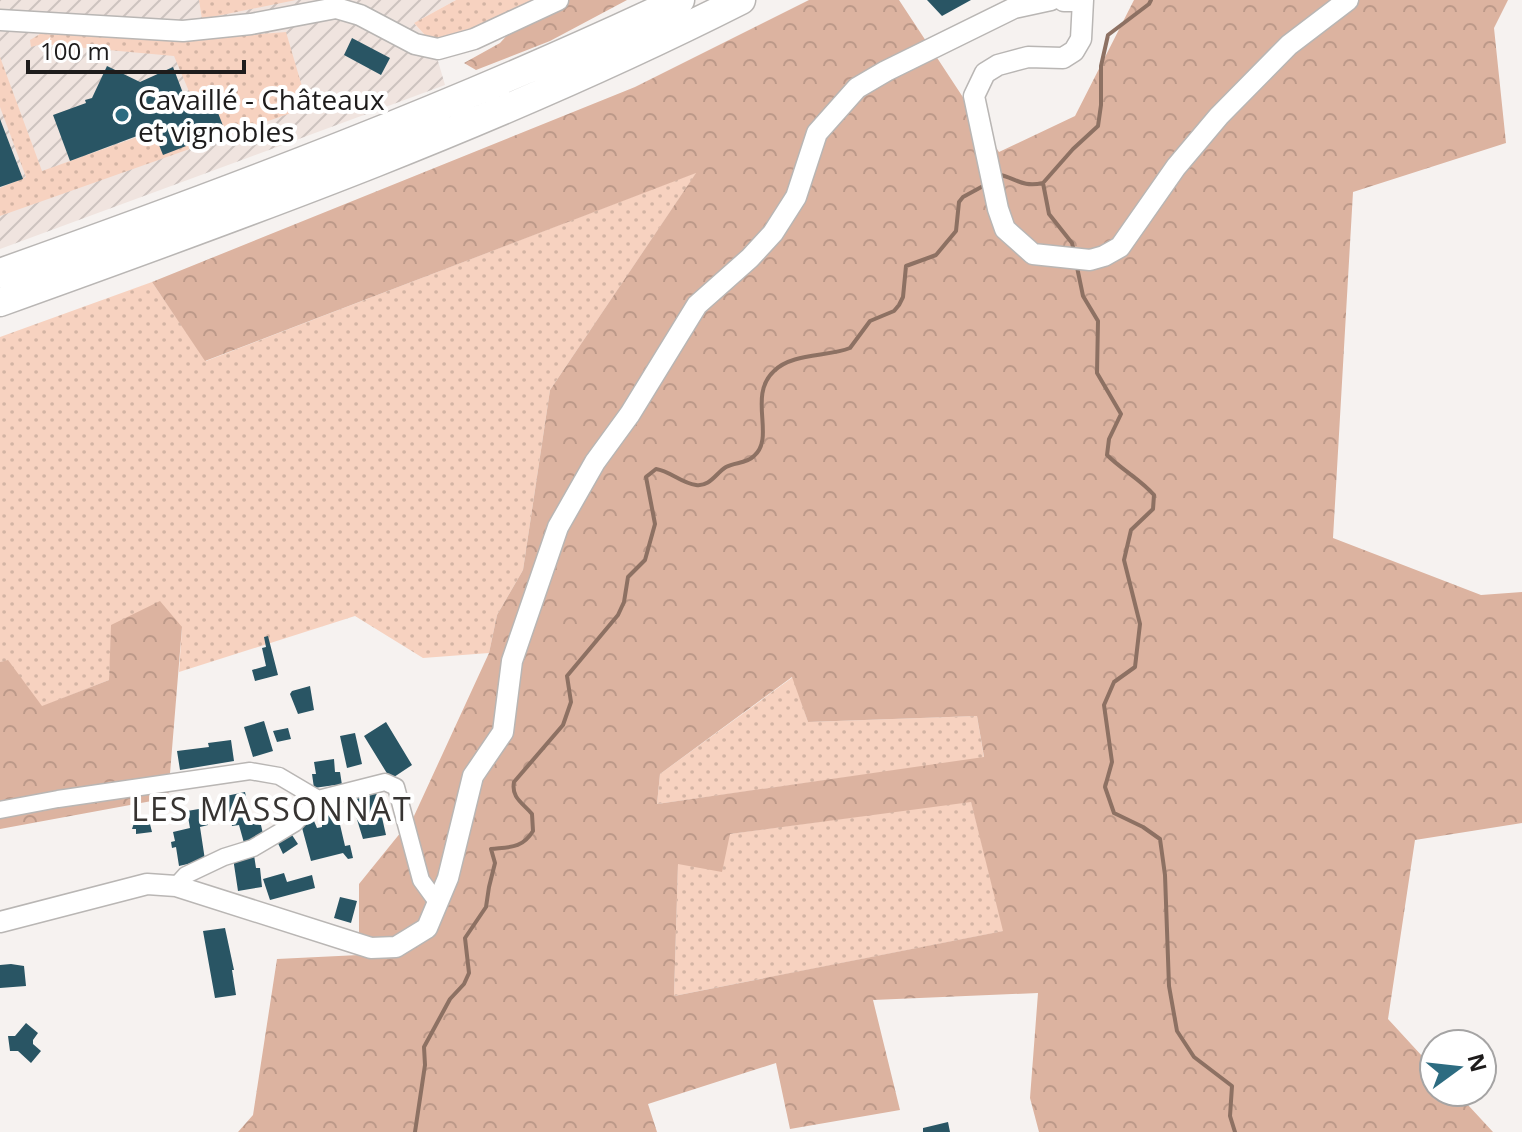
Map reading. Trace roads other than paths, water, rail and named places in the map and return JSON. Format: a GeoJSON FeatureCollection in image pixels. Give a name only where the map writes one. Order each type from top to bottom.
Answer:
{"type":"FeatureCollection","features":[{"type":"Feature","properties":{"kind":"highway"},"geometry":{"type":"LineString","coordinates":[[0,273],[232,189],[412,119],[551,60],[680,0]]}},
{"type":"Feature","properties":{"kind":"highway"},"geometry":{"type":"LineString","coordinates":[[0,302],[418,147],[563,85],[741,0]]}},
{"type":"Feature","properties":{"kind":"main road"},"geometry":{"type":"LineString","coordinates":[[1065,0],[1076,0]]}},
{"type":"Feature","properties":{"kind":"street"},"geometry":{"type":"LineString","coordinates":[[0,20],[192,30],[251,24],[336,8],[360,15],[415,44],[438,49],[474,39],[558,0]]}},
{"type":"Feature","properties":{"kind":"street"},"geometry":{"type":"LineString","coordinates":[[0,922],[147,884],[176,886],[371,948],[396,947],[427,928],[448,878],[473,776],[503,732],[512,661],[558,527],[595,462],[630,414],[697,305],[773,233],[796,197],[817,133],[857,88],[1018,4],[1051,0]]}},
{"type":"Feature","properties":{"kind":"street"},"geometry":{"type":"LineString","coordinates":[[1065,0],[1082,25]]}},
{"type":"Feature","properties":{"kind":"street"},"geometry":{"type":"LineString","coordinates":[[1083,0],[1081,39],[1074,51],[1063,58],[1028,57],[998,65],[985,73],[974,96],[1005,229],[1033,254],[1090,260],[1120,247],[1176,167],[1219,116],[1289,45],[1348,0]]}},
{"type":"Feature","properties":{"kind":"street"},"geometry":{"type":"LineString","coordinates":[[0,810],[73,796],[250,771],[279,776],[318,799]]}},
{"type":"Feature","properties":{"kind":"street"},"geometry":{"type":"LineString","coordinates":[[176,886],[186,875],[224,857],[253,848],[295,823],[318,799],[385,782],[396,787],[421,880],[437,902]]}},
{"type":"Feature","properties":{"kind":"waterway"},"geometry":{"type":"LineString","coordinates":[[1074,251],[1072,243],[1049,214],[1043,183],[1098,126],[1101,66],[1108,35],[1151,0]]}},
{"type":"Feature","properties":{"kind":"waterway"},"geometry":{"type":"LineString","coordinates":[[996,174],[1023,183],[1043,183]]}},
{"type":"Feature","properties":{"kind":"waterway"},"geometry":{"type":"LineString","coordinates":[[415,1132],[425,1065],[424,1047],[450,999],[464,984],[469,973],[465,938],[486,907],[495,863],[491,849],[520,844],[533,831],[532,814],[516,796],[514,782],[563,725],[571,702],[567,676],[618,615],[624,602],[628,577],[645,560],[655,524],[646,477],[656,469],[691,484],[701,485],[726,467],[754,456],[763,438],[763,392],[766,381],[774,371],[790,361],[850,348],[870,321],[894,311],[903,297],[906,266],[936,255],[956,231],[959,202],[985,185]]}},
{"type":"Feature","properties":{"kind":"waterway"},"geometry":{"type":"LineString","coordinates":[[1077,267],[1083,296],[1098,321],[1097,373],[1121,414],[1109,439],[1107,455],[1154,495],[1153,509],[1131,530],[1124,560],[1140,624],[1135,667],[1114,682],[1104,705],[1112,762],[1105,787],[1114,813],[1160,839],[1165,875],[1169,986],[1177,1031],[1194,1057],[1232,1086],[1230,1116],[1235,1132]]}},
{"type":"Feature","properties":{"kind":"place","name":"Cavaillé - Châteaux et vignobles"},"geometry":{"type":"Point","coordinates":[122,115]}},
{"type":"Feature","properties":{"kind":"district","name":"LES MASSONNAT"},"geometry":{"type":"Point","coordinates":[272,808]}}]}
